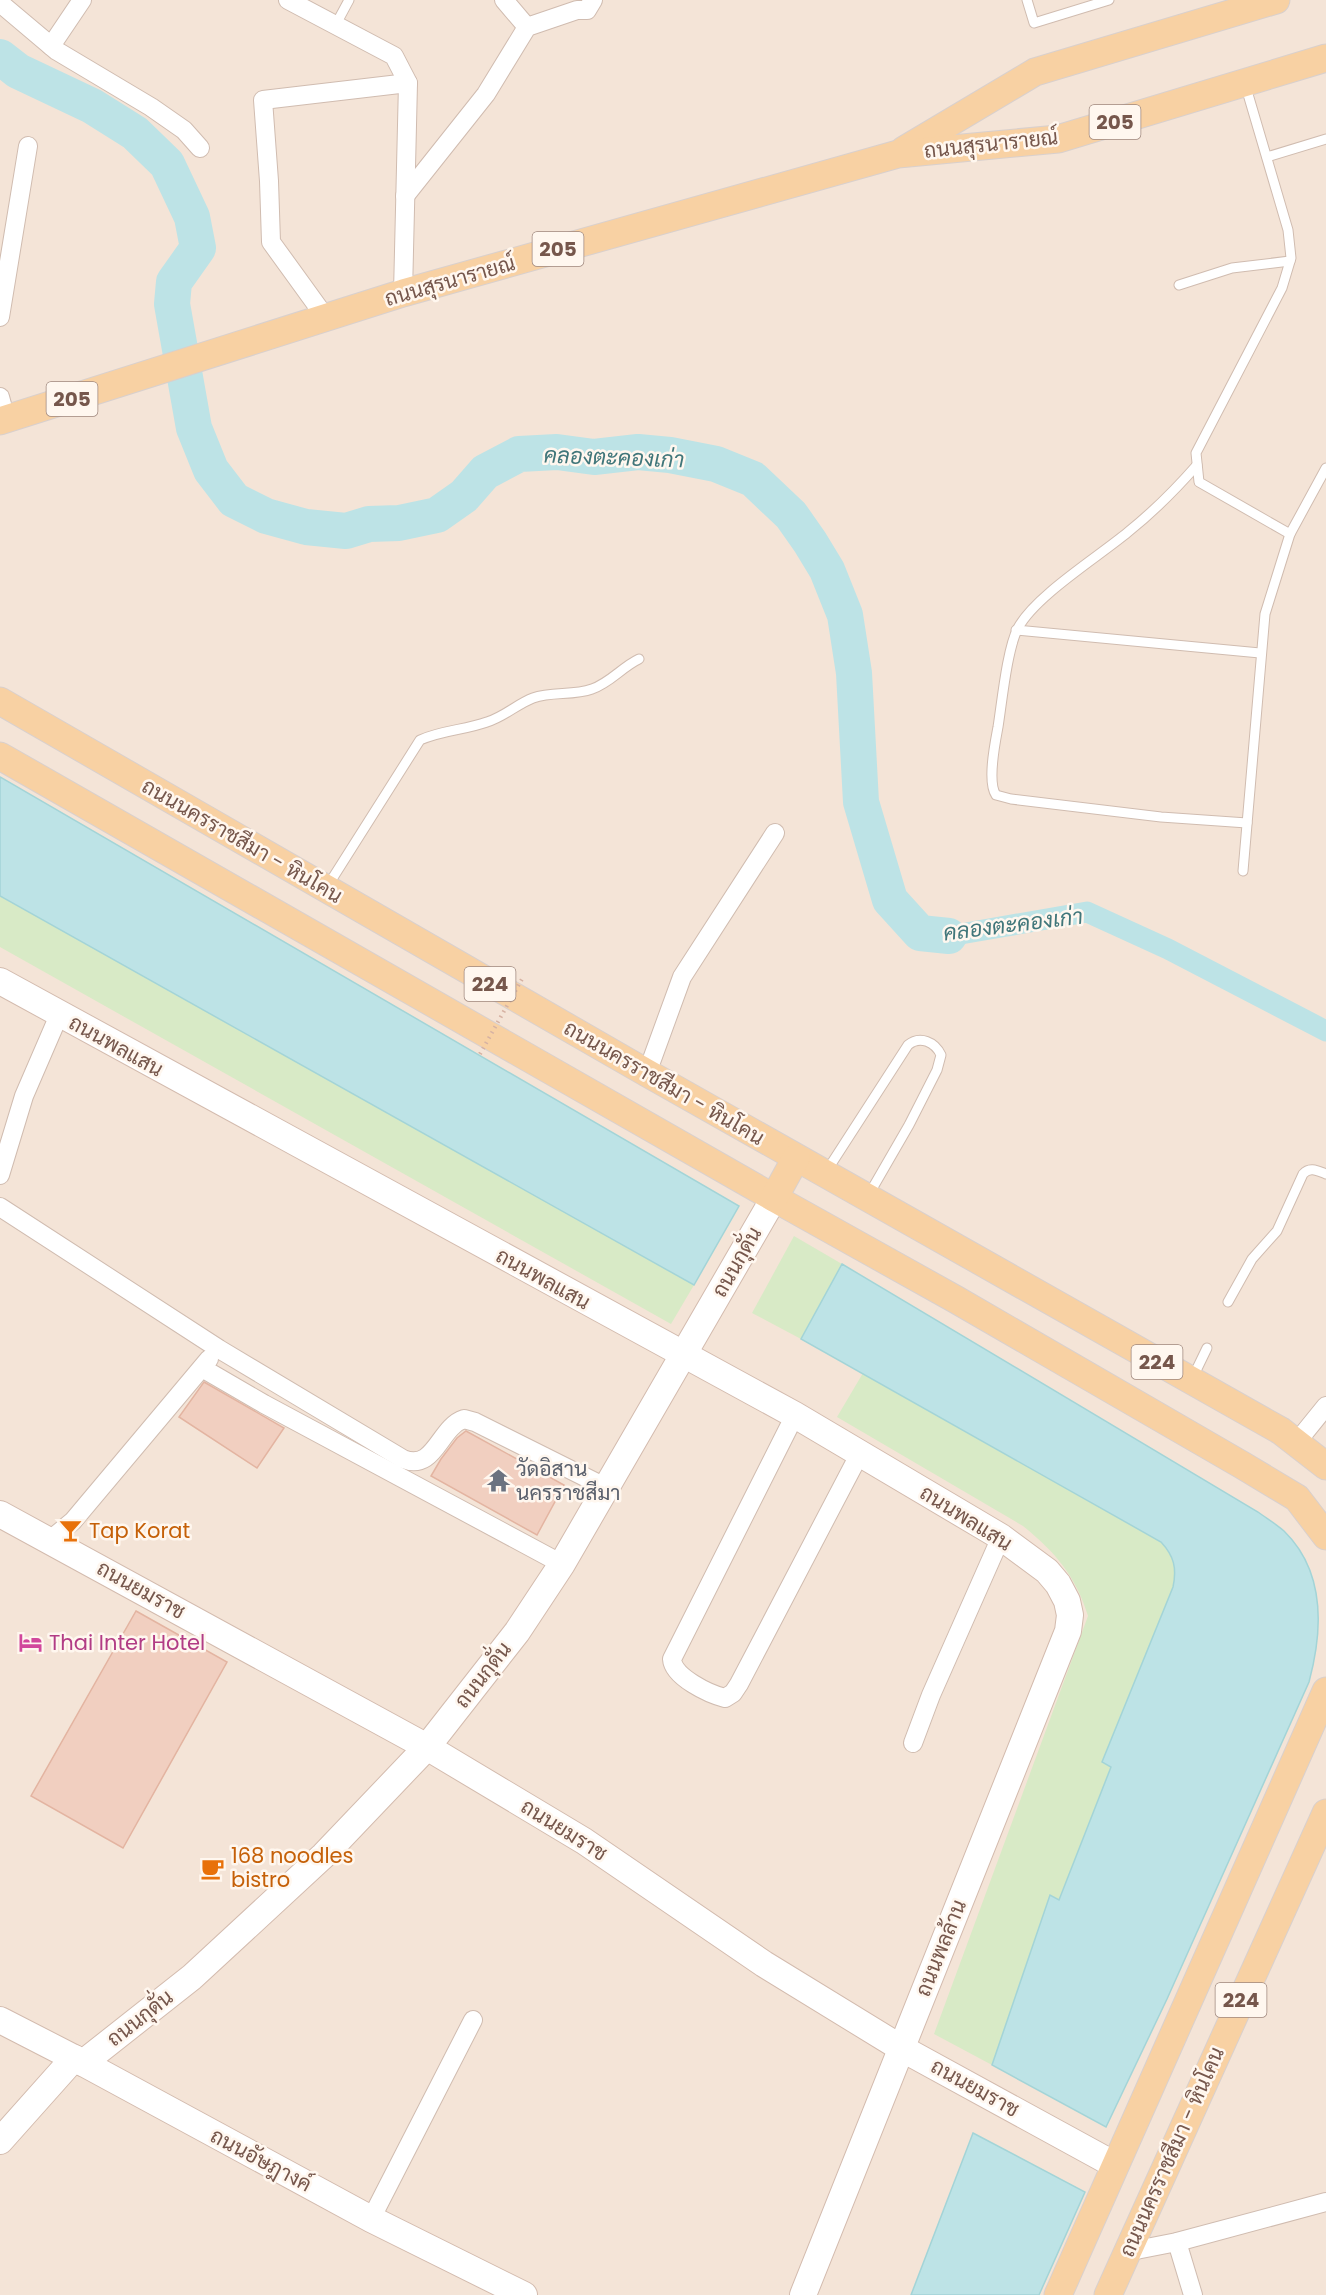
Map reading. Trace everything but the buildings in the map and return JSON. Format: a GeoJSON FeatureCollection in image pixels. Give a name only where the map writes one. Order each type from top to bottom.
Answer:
{"type":"FeatureCollection","features":[{"type":"Feature","properties":{"kind":"main road","name":"ถนนสุรนารายณ์"},"geometry":{"type":"LineString","coordinates":[[898,154],[1035,72],[1218,13],[1276,0]]}},
{"type":"Feature","properties":{"kind":"main road","name":"ถนนสุรนารายณ์"},"geometry":{"type":"LineString","coordinates":[[1,415],[138,378],[403,293],[898,154],[1058,139],[1326,58]]}},
{"type":"Feature","properties":{"kind":"main road","name":"ถนนนครราชสีมา - หินโคน"},"geometry":{"type":"LineString","coordinates":[[0,701],[796,1158],[1281,1431],[1326,1466]]}},
{"type":"Feature","properties":{"kind":"main road","name":"224"},"geometry":{"type":"LineString","coordinates":[[0,756],[955,1299],[1297,1498],[1326,1536]]}},
{"type":"Feature","properties":{"kind":"main road"},"geometry":{"type":"LineString","coordinates":[[774,1198],[796,1158]]}},
{"type":"Feature","properties":{"kind":"main road"},"geometry":{"type":"LineString","coordinates":[[1058,2295],[1326,1691]]}},
{"type":"Feature","properties":{"kind":"main road","name":"ถนนนครราชสีมา - หินโคน"},"geometry":{"type":"LineString","coordinates":[[1108,2295],[1326,1813]]}},
{"type":"Feature","properties":{"kind":"main road"},"geometry":{"type":"LineString","coordinates":[[1115,2165],[1156,2186]]}},
{"type":"Feature","properties":{"kind":"street"},"geometry":{"type":"LineString","coordinates":[[51,46],[82,0]]}},
{"type":"Feature","properties":{"kind":"street"},"geometry":{"type":"LineString","coordinates":[[288,0],[394,56],[408,83],[403,293]]}},
{"type":"Feature","properties":{"kind":"street"},"geometry":{"type":"LineString","coordinates":[[504,0],[527,27]]}},
{"type":"Feature","properties":{"kind":"street"},"geometry":{"type":"LineString","coordinates":[[405,196],[486,94],[527,27],[577,10],[587,10],[593,0]]}},
{"type":"Feature","properties":{"kind":"street"},"geometry":{"type":"LineString","coordinates":[[0,3],[51,46],[184,130],[200,148]]}},
{"type":"Feature","properties":{"kind":"street"},"geometry":{"type":"LineString","coordinates":[[326,318],[271,242],[263,100],[408,83]]}},
{"type":"Feature","properties":{"kind":"street"},"geometry":{"type":"LineString","coordinates":[[0,317],[28,146]]}},
{"type":"Feature","properties":{"kind":"street"},"geometry":{"type":"LineString","coordinates":[[647,1073],[682,977],[775,833]]}},
{"type":"Feature","properties":{"kind":"street","name":"ถนนพลแสน"},"geometry":{"type":"LineString","coordinates":[[0,981],[795,1415],[1000,1537],[1047,1571],[1058,1584],[1066,1601]]}},
{"type":"Feature","properties":{"kind":"street"},"geometry":{"type":"LineString","coordinates":[[0,1174],[24,1096],[60,1015]]}},
{"type":"Feature","properties":{"kind":"street","name":"ถนนกุดั่น"},"geometry":{"type":"LineString","coordinates":[[0,2141],[79,2061],[192,1977],[324,1855],[427,1747],[517,1632],[562,1564],[774,1198]]}},
{"type":"Feature","properties":{"kind":"street"},"geometry":{"type":"LineString","coordinates":[[0,1207],[219,1349],[408,1461],[416,1463],[427,1458],[453,1426],[464,1419],[475,1422],[605,1487]]}},
{"type":"Feature","properties":{"kind":"street"},"geometry":{"type":"LineString","coordinates":[[50,1540],[73,1521],[219,1349]]}},
{"type":"Feature","properties":{"kind":"street"},"geometry":{"type":"LineString","coordinates":[[202,1368],[264,1404],[562,1564]]}},
{"type":"Feature","properties":{"kind":"street"},"geometry":{"type":"LineString","coordinates":[[1296,1443],[1326,1406]]}},
{"type":"Feature","properties":{"kind":"street"},"geometry":{"type":"LineString","coordinates":[[795,1415],[672,1659],[677,1672],[697,1686],[725,1698],[733,1693],[860,1453]]}},
{"type":"Feature","properties":{"kind":"street","name":"ถนนยมราช"},"geometry":{"type":"LineString","coordinates":[[0,1514],[427,1747],[584,1841],[764,1964],[901,2048],[1115,2165]]}},
{"type":"Feature","properties":{"kind":"street"},"geometry":{"type":"LineString","coordinates":[[913,1743],[931,1695],[1000,1537]]}},
{"type":"Feature","properties":{"kind":"street","name":"ถนนพลล้าน"},"geometry":{"type":"LineString","coordinates":[[803,2295],[1068,1631],[1070,1615],[1066,1601]]}},
{"type":"Feature","properties":{"kind":"street","name":"ถนนอัษฎางค์"},"geometry":{"type":"LineString","coordinates":[[0,2020],[371,2219],[524,2295]]}},
{"type":"Feature","properties":{"kind":"street"},"geometry":{"type":"LineString","coordinates":[[371,2219],[473,2020]]}},
{"type":"Feature","properties":{"kind":"street"},"geometry":{"type":"LineString","coordinates":[[1126,2252],[1176,2242],[1326,2202]]}},
{"type":"Feature","properties":{"kind":"street"},"geometry":{"type":"LineString","coordinates":[[1176,2242],[1193,2295]]}},
{"type":"Feature","properties":{"kind":"lane"},"geometry":{"type":"LineString","coordinates":[[336,26],[349,0]]}},
{"type":"Feature","properties":{"kind":"lane"},"geometry":{"type":"LineString","coordinates":[[1028,0],[1034,23],[1109,0]]}},
{"type":"Feature","properties":{"kind":"lane"},"geometry":{"type":"LineString","coordinates":[[1245,83],[1288,230],[1290,261],[1282,288],[1196,453],[1197,465],[1199,482],[1290,534]]}},
{"type":"Feature","properties":{"kind":"lane"},"geometry":{"type":"LineString","coordinates":[[1267,157],[1326,139]]}},
{"type":"Feature","properties":{"kind":"lane"},"geometry":{"type":"LineString","coordinates":[[1179,285],[1232,268],[1290,261]]}},
{"type":"Feature","properties":{"kind":"lane"},"geometry":{"type":"LineString","coordinates":[[1197,465],[1170,495],[1129,531],[1043,599],[1024,618],[1016,630],[994,749],[993,787],[996,795],[1003,798],[1161,817],[1247,823]]}},
{"type":"Feature","properties":{"kind":"lane"},"geometry":{"type":"LineString","coordinates":[[1243,871],[1265,614],[1290,534],[1326,468]]}},
{"type":"Feature","properties":{"kind":"lane"},"geometry":{"type":"LineString","coordinates":[[1016,630],[1260,653]]}},
{"type":"Feature","properties":{"kind":"lane"},"geometry":{"type":"LineString","coordinates":[[326,890],[420,740],[435,733],[484,724],[532,699],[592,689],[610,679],[626,665],[639,659]]}},
{"type":"Feature","properties":{"kind":"lane"},"geometry":{"type":"LineString","coordinates":[[825,1174],[908,1045],[920,1040],[930,1043],[941,1055],[936,1070],[909,1125],[867,1198]]}},
{"type":"Feature","properties":{"kind":"lane"},"geometry":{"type":"LineString","coordinates":[[1228,1302],[1252,1259],[1277,1231],[1303,1173],[1313,1169],[1326,1174]]}},
{"type":"Feature","properties":{"kind":"lane"},"geometry":{"type":"LineString","coordinates":[[1191,1381],[1207,1348]]}},
{"type":"Feature","properties":{"kind":"path"},"geometry":{"type":"LineString","coordinates":[[480,1054],[522,979]]}},
{"type":"Feature","properties":{"kind":"shaded area"},"geometry":{"type":"Polygon","coordinates":[[[0,0],[1326,0],[1326,2295],[0,2295],[0,0]]]}},
{"type":"Feature","properties":{"kind":"green space"},"geometry":{"type":"Polygon","coordinates":[[[0,896],[694,1285],[671,1324],[0,947],[0,896]]]}},
{"type":"Feature","properties":{"kind":"green space"},"geometry":{"type":"Polygon","coordinates":[[[794,1236],[842,1264],[801,1339],[752,1313],[794,1236]]]}},
{"type":"Feature","properties":{"kind":"green space"},"geometry":{"type":"Polygon","coordinates":[[[863,1373],[1161,1542],[1169,1552],[1173,1563],[1175,1574],[1173,1587],[1102,1762],[1111,1767],[1059,1900],[1050,1896],[992,2065],[934,2034],[1088,1616],[1071,1577],[1045,1545],[1023,1526],[837,1417],[863,1373]]]}},
{"type":"Feature","properties":{"kind":"water"},"geometry":{"type":"Polygon","coordinates":[[[0,777],[739,1206],[694,1285],[0,896],[0,777]]]}},
{"type":"Feature","properties":{"kind":"water"},"geometry":{"type":"Polygon","coordinates":[[[842,1264],[1258,1512],[1284,1531],[1298,1547],[1308,1565],[1314,1583],[1318,1602],[1317,1642],[1309,1682],[1167,1999],[1106,2127],[992,2065],[1050,1895],[1059,1900],[1111,1767],[1102,1762],[1173,1587],[1175,1574],[1173,1563],[1169,1552],[1161,1542],[801,1339],[842,1264]]]}},
{"type":"Feature","properties":{"kind":"water"},"geometry":{"type":"Polygon","coordinates":[[[973,2133],[1085,2192],[1039,2295],[911,2295],[973,2133]]]}},
{"type":"Feature","properties":{"kind":"waterway","name":"คลองตะคองเก่า"},"geometry":{"type":"LineString","coordinates":[[0,57],[18,71],[92,106],[135,133],[167,164],[192,217],[198,248],[174,282],[172,304],[194,428],[211,470],[234,500],[266,516],[306,527],[346,531],[369,524],[399,523],[437,515],[464,496],[485,472],[519,454],[557,452],[594,457],[638,452],[670,455],[716,464],[753,479],[791,515],[810,542],[827,570],[845,615],[854,673],[861,802],[890,900],[920,933],[949,936]]}},
{"type":"Feature","properties":{"kind":"waterway","name":"คลองตะคองเก่า"},"geometry":{"type":"LineString","coordinates":[[949,936],[1087,912],[1168,949],[1326,1031]]}},
{"type":"Feature","properties":{"kind":"place","name":"วัดอิสาน นครราชสีมา"},"geometry":{"type":"Point","coordinates":[498,1481]}},
{"type":"Feature","properties":{"kind":"place","name":"Tap Korat"},"geometry":{"type":"Point","coordinates":[71,1531]}},
{"type":"Feature","properties":{"kind":"place","name":"Thai Inter Hotel"},"geometry":{"type":"Point","coordinates":[31,1643]}},
{"type":"Feature","properties":{"kind":"place","name":"168 noodles bistro"},"geometry":{"type":"Point","coordinates":[213,1868]}}]}
